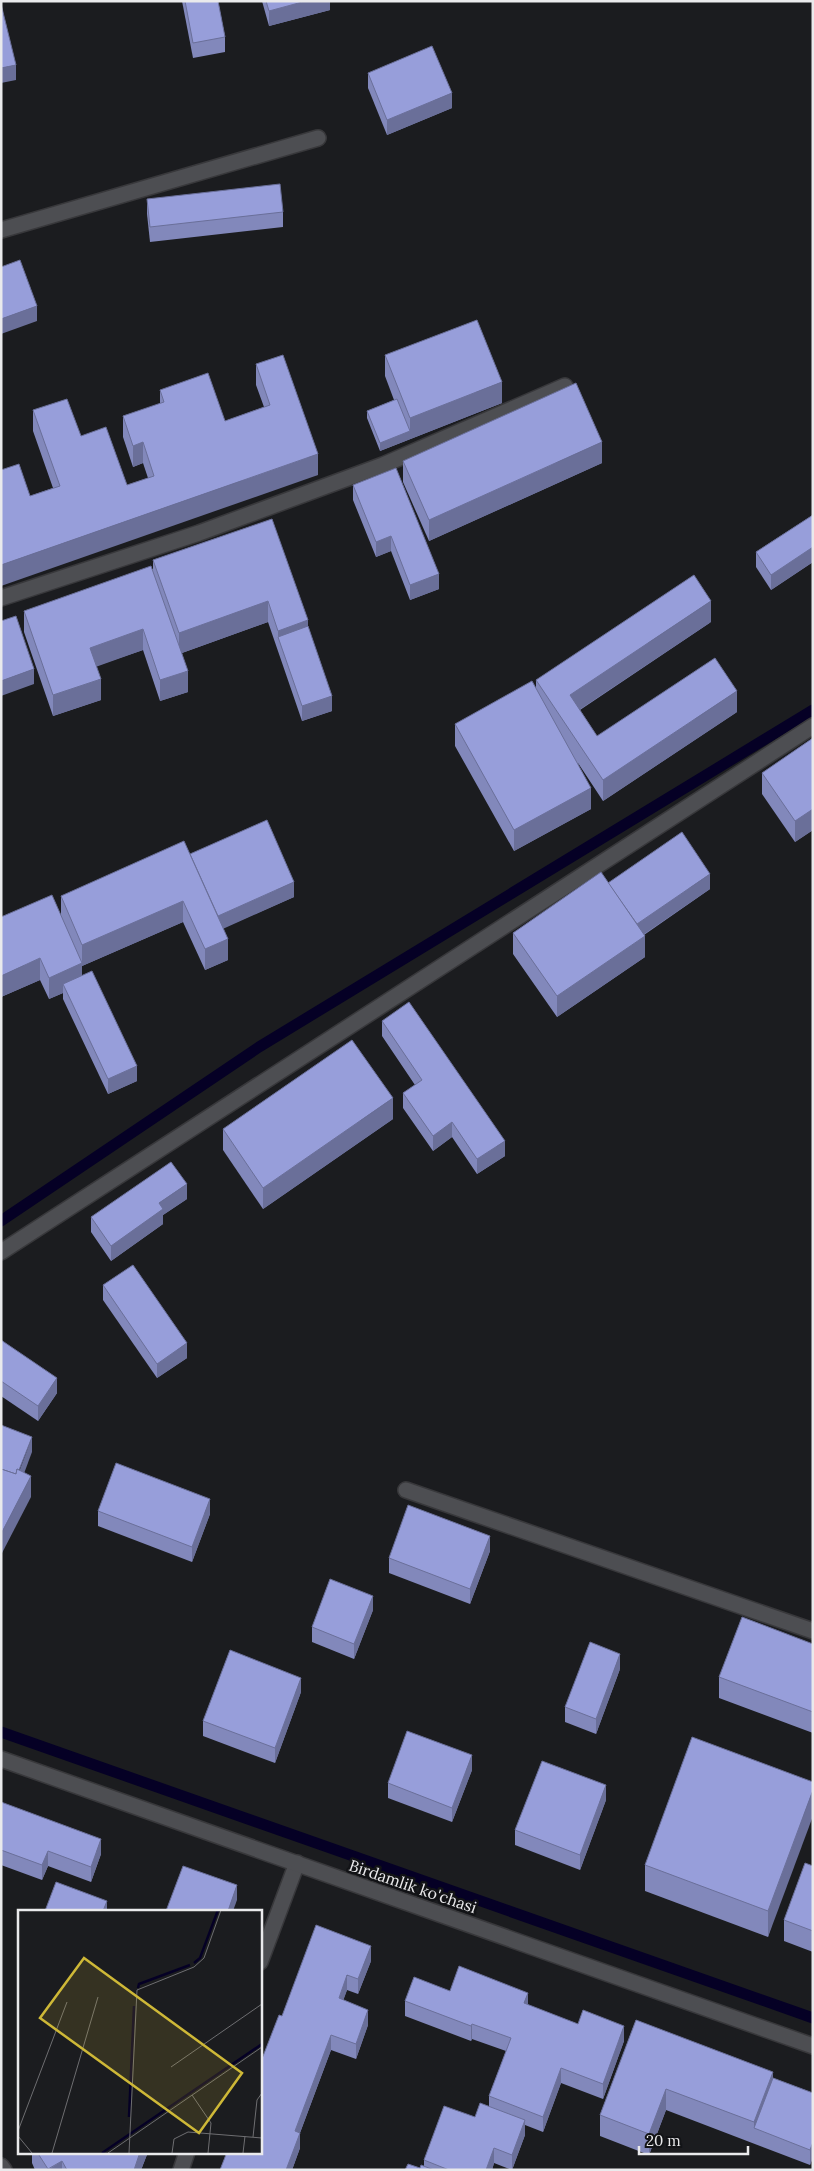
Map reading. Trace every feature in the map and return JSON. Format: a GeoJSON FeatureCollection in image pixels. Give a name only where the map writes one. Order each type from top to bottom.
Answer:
{"type":"FeatureCollection","features":[{"type":"Feature","properties":{"kind":"street"},"geometry":{"type":"LineString","coordinates":[[1,230],[318,138]]}},
{"type":"Feature","properties":{"kind":"street"},"geometry":{"type":"LineString","coordinates":[[1,598],[199,533],[383,465],[565,386]]}},
{"type":"Feature","properties":{"kind":"street"},"geometry":{"type":"LineString","coordinates":[[1,1252],[813,726]]}},
{"type":"Feature","properties":{"kind":"street"},"geometry":{"type":"LineString","coordinates":[[406,1490],[813,1631]]}},
{"type":"Feature","properties":{"kind":"street","name":"Birdamlik ko'chasi"},"geometry":{"type":"LineString","coordinates":[[1,1759],[813,2046]]}},
{"type":"Feature","properties":{"kind":"street"},"geometry":{"type":"LineString","coordinates":[[261,1959],[297,1864]]}},
{"type":"Feature","properties":{"kind":"street"},"geometry":{"type":"LineString","coordinates":[[180,2170],[186,2154]]}},
{"type":"Feature","properties":{"kind":"street"},"geometry":{"type":"LineString","coordinates":[[1,2166],[4,2170]]}},
{"type":"Feature","properties":{"kind":"building"},"geometry":{"type":"Polygon","coordinates":[[[185,1],[218,1],[225,37],[193,43],[185,1]]]}},
{"type":"Feature","properties":{"kind":"building"},"geometry":{"type":"Polygon","coordinates":[[[266,1],[306,1],[269,11],[266,1]]]}},
{"type":"Feature","properties":{"kind":"building"},"geometry":{"type":"Polygon","coordinates":[[[1,4],[16,65],[1,68],[1,4]]]}},
{"type":"Feature","properties":{"kind":"building"},"geometry":{"type":"Polygon","coordinates":[[[432,46],[452,93],[387,120],[368,73],[432,46]]]}},
{"type":"Feature","properties":{"kind":"building"},"geometry":{"type":"Polygon","coordinates":[[[280,184],[283,212],[150,227],[147,199],[280,184]]]}},
{"type":"Feature","properties":{"kind":"building"},"geometry":{"type":"Polygon","coordinates":[[[20,260],[37,306],[1,319],[1,267],[20,260]]]}},
{"type":"Feature","properties":{"kind":"building"},"geometry":{"type":"Polygon","coordinates":[[[477,320],[502,382],[410,418],[385,355],[477,320]]]}},
{"type":"Feature","properties":{"kind":"building"},"geometry":{"type":"Polygon","coordinates":[[[283,355],[318,454],[1,565],[1,470],[19,464],[30,496],[60,486],[33,410],[67,399],[81,436],[106,427],[127,485],[154,476],[143,442],[133,446],[123,416],[164,402],[160,390],[208,373],[225,421],[270,405],[256,364],[283,355]]]}},
{"type":"Feature","properties":{"kind":"building"},"geometry":{"type":"Polygon","coordinates":[[[576,383],[602,442],[429,520],[403,461],[576,383]]]}},
{"type":"Feature","properties":{"kind":"building"},"geometry":{"type":"Polygon","coordinates":[[[397,399],[410,431],[380,443],[367,411],[397,399]]]}},
{"type":"Feature","properties":{"kind":"building"},"geometry":{"type":"Polygon","coordinates":[[[396,468],[439,574],[410,585],[391,536],[376,542],[353,485],[396,468]]]}},
{"type":"Feature","properties":{"kind":"building"},"geometry":{"type":"Polygon","coordinates":[[[813,515],[813,547],[771,575],[756,552],[813,515]]]}},
{"type":"Feature","properties":{"kind":"building"},"geometry":{"type":"Polygon","coordinates":[[[272,519],[308,620],[278,631],[268,601],[179,633],[153,560],[272,519]]]}},
{"type":"Feature","properties":{"kind":"building"},"geometry":{"type":"Polygon","coordinates":[[[151,566],[188,671],[160,680],[143,629],[90,648],[101,679],[53,695],[24,611],[151,566]]]}},
{"type":"Feature","properties":{"kind":"building"},"geometry":{"type":"Polygon","coordinates":[[[694,575],[711,601],[570,695],[597,736],[715,658],[737,691],[603,780],[536,680],[694,575]]]}},
{"type":"Feature","properties":{"kind":"building"},"geometry":{"type":"Polygon","coordinates":[[[16,616],[34,669],[1,681],[1,621],[16,616]]]}},
{"type":"Feature","properties":{"kind":"building"},"geometry":{"type":"Polygon","coordinates":[[[308,626],[332,696],[302,706],[278,637],[308,626]]]}},
{"type":"Feature","properties":{"kind":"building"},"geometry":{"type":"Polygon","coordinates":[[[532,681],[591,788],[514,830],[455,724],[532,681]]]}},
{"type":"Feature","properties":{"kind":"building"},"geometry":{"type":"Polygon","coordinates":[[[813,738],[813,809],[795,821],[762,773],[813,738]]]}},
{"type":"Feature","properties":{"kind":"building"},"geometry":{"type":"Polygon","coordinates":[[[267,820],[294,882],[218,916],[190,854],[267,820]]]}},
{"type":"Feature","properties":{"kind":"building"},"geometry":{"type":"Polygon","coordinates":[[[682,832],[710,874],[637,924],[608,883],[682,832]]]}},
{"type":"Feature","properties":{"kind":"building"},"geometry":{"type":"Polygon","coordinates":[[[184,841],[228,939],[205,949],[183,901],[82,945],[61,896],[184,841]]]}},
{"type":"Feature","properties":{"kind":"building"},"geometry":{"type":"Polygon","coordinates":[[[601,872],[645,936],[557,996],[513,933],[601,872]]]}},
{"type":"Feature","properties":{"kind":"building"},"geometry":{"type":"Polygon","coordinates":[[[52,895],[82,963],[49,978],[40,958],[1,976],[1,917],[52,895]]]}},
{"type":"Feature","properties":{"kind":"building"},"geometry":{"type":"Polygon","coordinates":[[[92,971],[137,1066],[108,1079],[63,984],[92,971]]]}},
{"type":"Feature","properties":{"kind":"building"},"geometry":{"type":"Polygon","coordinates":[[[409,1002],[505,1141],[477,1159],[452,1122],[433,1136],[403,1093],[422,1080],[382,1021],[409,1002]]]}},
{"type":"Feature","properties":{"kind":"building"},"geometry":{"type":"Polygon","coordinates":[[[352,1040],[393,1098],[263,1188],[223,1129],[352,1040]]]}},
{"type":"Feature","properties":{"kind":"building"},"geometry":{"type":"Polygon","coordinates":[[[171,1162],[187,1184],[159,1203],[163,1209],[111,1246],[91,1217],[171,1162]]]}},
{"type":"Feature","properties":{"kind":"building"},"geometry":{"type":"Polygon","coordinates":[[[133,1265],[187,1343],[157,1364],[103,1285],[133,1265]]]}},
{"type":"Feature","properties":{"kind":"building"},"geometry":{"type":"Polygon","coordinates":[[[1,1340],[57,1378],[38,1406],[1,1381],[1,1340]]]}},
{"type":"Feature","properties":{"kind":"building"},"geometry":{"type":"Polygon","coordinates":[[[1,1425],[32,1437],[16,1474],[1,1469],[1,1425]]]}},
{"type":"Feature","properties":{"kind":"building"},"geometry":{"type":"Polygon","coordinates":[[[116,1463],[210,1499],[192,1547],[98,1511],[116,1463]]]}},
{"type":"Feature","properties":{"kind":"building"},"geometry":{"type":"Polygon","coordinates":[[[1,1469],[16,1474],[17,1469],[31,1476],[1,1534],[1,1469]]]}},
{"type":"Feature","properties":{"kind":"building"},"geometry":{"type":"Polygon","coordinates":[[[408,1505],[490,1536],[470,1589],[389,1558],[408,1505]]]}},
{"type":"Feature","properties":{"kind":"building"},"geometry":{"type":"Polygon","coordinates":[[[330,1579],[373,1596],[354,1644],[312,1627],[330,1579]]]}},
{"type":"Feature","properties":{"kind":"building"},"geometry":{"type":"Polygon","coordinates":[[[742,1617],[813,1644],[813,1712],[719,1677],[742,1617]]]}},
{"type":"Feature","properties":{"kind":"building"},"geometry":{"type":"Polygon","coordinates":[[[590,1642],[620,1654],[596,1719],[565,1707],[590,1642]]]}},
{"type":"Feature","properties":{"kind":"building"},"geometry":{"type":"Polygon","coordinates":[[[230,1650],[301,1678],[275,1748],[203,1721],[230,1650]]]}},
{"type":"Feature","properties":{"kind":"building"},"geometry":{"type":"Polygon","coordinates":[[[407,1731],[472,1755],[452,1808],[388,1783],[407,1731]]]}},
{"type":"Feature","properties":{"kind":"building"},"geometry":{"type":"Polygon","coordinates":[[[692,1737],[813,1782],[813,1790],[768,1911],[645,1865],[692,1737]]]}},
{"type":"Feature","properties":{"kind":"building"},"geometry":{"type":"Polygon","coordinates":[[[542,1761],[606,1785],[580,1855],[515,1830],[542,1761]]]}},
{"type":"Feature","properties":{"kind":"building"},"geometry":{"type":"Polygon","coordinates":[[[1,1802],[101,1839],[91,1867],[48,1851],[42,1865],[1,1850],[1,1802]]]}},
{"type":"Feature","properties":{"kind":"building"},"geometry":{"type":"Polygon","coordinates":[[[805,1863],[813,1866],[813,1931],[784,1920],[805,1863]]]}},
{"type":"Feature","properties":{"kind":"building"},"geometry":{"type":"Polygon","coordinates":[[[183,1866],[237,1885],[228,1910],[166,1910],[183,1866]]]}},
{"type":"Feature","properties":{"kind":"building"},"geometry":{"type":"Polygon","coordinates":[[[56,1882],[107,1901],[103,1910],[45,1910],[56,1882]]]}},
{"type":"Feature","properties":{"kind":"building"},"geometry":{"type":"Polygon","coordinates":[[[316,1925],[371,1946],[358,1979],[347,1975],[339,1998],[368,2010],[356,2044],[331,2035],[295,2131],[300,2133],[286,2170],[220,2170],[226,2154],[261,2154],[261,2061],[279,2015],[282,2016],[316,1925]]]}},
{"type":"Feature","properties":{"kind":"building"},"geometry":{"type":"Polygon","coordinates":[[[459,1966],[528,1993],[524,2003],[578,2024],[583,2010],[624,2026],[603,2084],[561,2068],[543,2117],[489,2096],[511,2038],[472,2024],[471,2026],[405,2001],[414,1977],[450,1991],[459,1966]]]}},
{"type":"Feature","properties":{"kind":"building"},"geometry":{"type":"Polygon","coordinates":[[[636,2020],[773,2072],[754,2122],[666,2089],[649,2134],[600,2115],[636,2020]]]}},
{"type":"Feature","properties":{"kind":"building"},"geometry":{"type":"Polygon","coordinates":[[[773,2078],[813,2093],[813,2142],[810,2150],[754,2128],[773,2078]]]}},
{"type":"Feature","properties":{"kind":"building"},"geometry":{"type":"Polygon","coordinates":[[[480,2103],[525,2120],[512,2155],[494,2148],[486,2170],[449,2170],[424,2160],[444,2106],[475,2117],[480,2103]]]}},
{"type":"Feature","properties":{"kind":"building"},"geometry":{"type":"Polygon","coordinates":[[[38,2154],[139,2154],[134,2170],[67,2170],[62,2161],[48,2169],[38,2154]]]}},
{"type":"Feature","properties":{"kind":"building"},"geometry":{"type":"Polygon","coordinates":[[[408,2164],[420,2168],[421,2165],[434,2170],[405,2170],[408,2164]]]}},
{"type":"Feature","properties":{"kind":"waterway"},"geometry":{"type":"LineString","coordinates":[[1,1221],[259,1047],[813,710]]}},
{"type":"Feature","properties":{"kind":"waterway"},"geometry":{"type":"LineString","coordinates":[[1,1732],[813,2018]]}}]}
